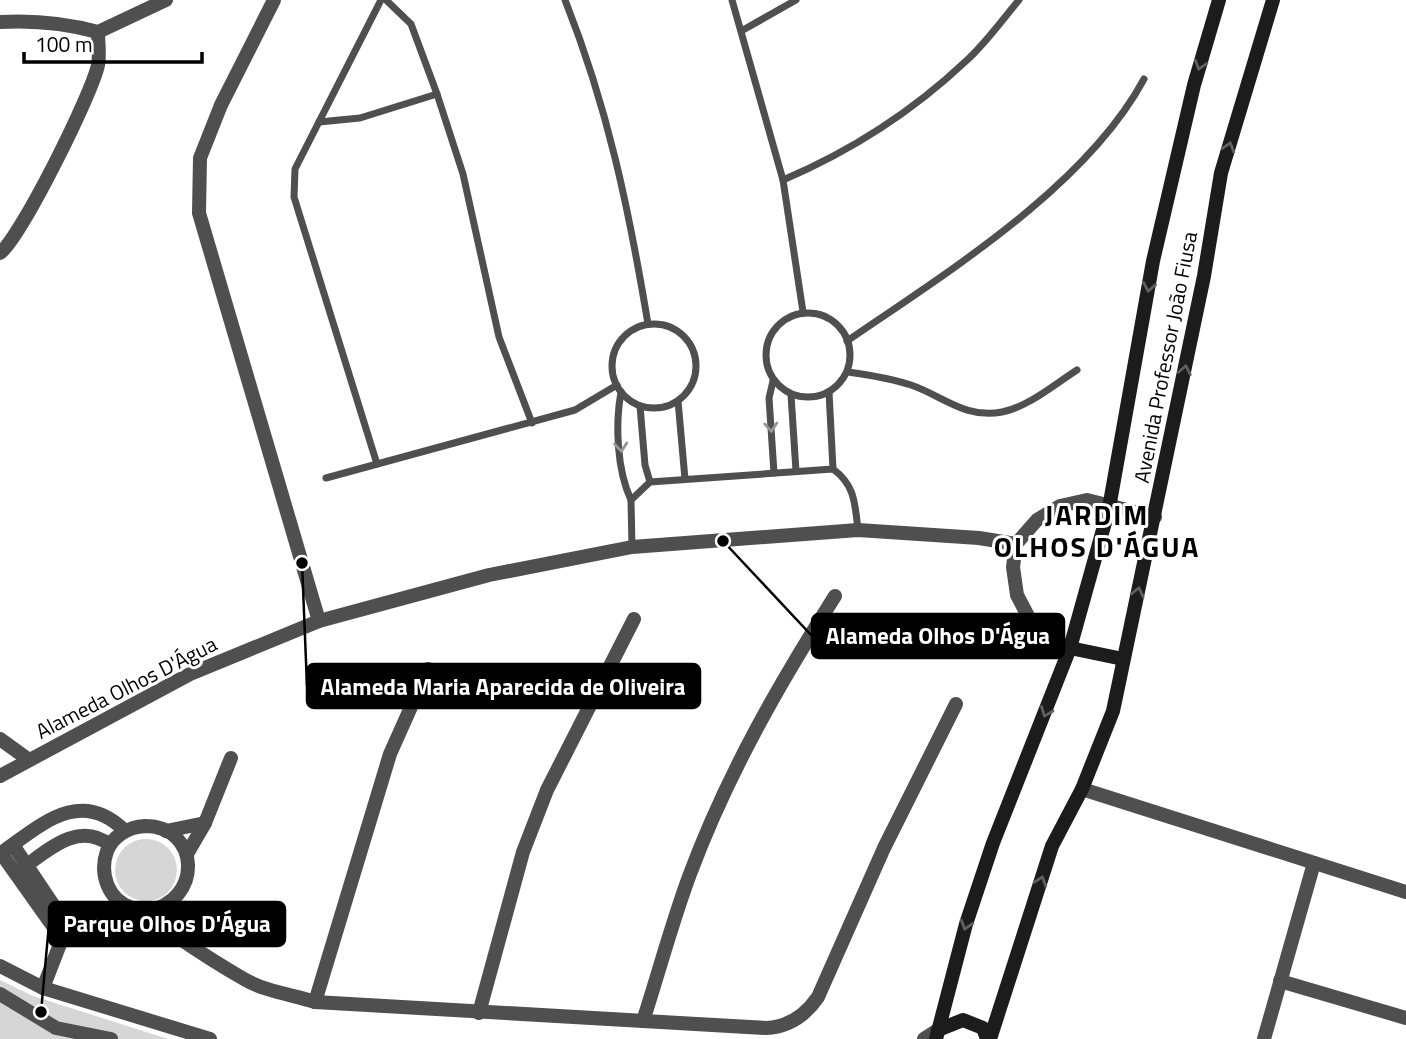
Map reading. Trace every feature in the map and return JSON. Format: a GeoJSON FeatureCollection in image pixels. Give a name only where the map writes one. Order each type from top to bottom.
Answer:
{"type":"FeatureCollection","features":[{"type":"Feature","properties":{"kind":"street"},"geometry":{"type":"LineString","coordinates":[[0,22],[31,20],[67,23],[98,32],[166,0]]}},
{"type":"Feature","properties":{"kind":"street"},"geometry":{"type":"LineString","coordinates":[[274,0],[221,105],[200,158],[199,213],[319,621]]}},
{"type":"Feature","properties":{"kind":"street","name":"Avenida Professor João Fiusa"},"geometry":{"type":"LineString","coordinates":[[937,1035],[966,924],[989,855],[1070,648],[1109,508],[1153,261],[1194,85],[1219,0]]}},
{"type":"Feature","properties":{"kind":"street","name":"Avenida Professor João Fiusa"},"geometry":{"type":"LineString","coordinates":[[989,1039],[1052,846],[1082,789],[1113,711],[1204,276],[1221,173],[1273,0]]}},
{"type":"Feature","properties":{"kind":"street"},"geometry":{"type":"LineString","coordinates":[[0,253],[8,247],[26,218],[76,118],[98,65],[98,32]]}},
{"type":"Feature","properties":{"kind":"street"},"geometry":{"type":"LineString","coordinates":[[1123,659],[1070,648],[1049,638],[1025,612],[1017,595],[1014,576],[1016,544],[1037,520],[1060,506],[1087,500],[1109,508],[1155,517]]}},
{"type":"Feature","properties":{"kind":"street","name":"Alameda Olhos D'Água"},"geometry":{"type":"LineString","coordinates":[[2,772],[190,674],[319,621],[489,575],[632,547],[858,530],[979,538],[1016,544]]}},
{"type":"Feature","properties":{"kind":"street"},"geometry":{"type":"LineString","coordinates":[[643,1021],[690,874],[728,786],[777,688],[835,596]]}},
{"type":"Feature","properties":{"kind":"street"},"geometry":{"type":"LineString","coordinates":[[479,1013],[523,852],[547,790],[634,619]]}},
{"type":"Feature","properties":{"kind":"street"},"geometry":{"type":"LineString","coordinates":[[315,1002],[390,754],[428,669]]}},
{"type":"Feature","properties":{"kind":"street"},"geometry":{"type":"LineString","coordinates":[[187,854],[177,839],[166,831],[152,826],[125,831],[110,845],[104,860],[104,876],[110,891],[120,902],[147,911],[174,934],[247,981],[315,1002],[775,1028],[793,1022],[808,1011],[818,997],[884,848],[956,704]]}},
{"type":"Feature","properties":{"kind":"street"},"geometry":{"type":"LineString","coordinates":[[0,739],[29,760]]}},
{"type":"Feature","properties":{"kind":"street"},"geometry":{"type":"LineString","coordinates":[[174,934],[173,902],[187,878],[187,854],[205,823],[231,758]]}},
{"type":"Feature","properties":{"kind":"street"},"geometry":{"type":"LineString","coordinates":[[1082,789],[1406,892]]}},
{"type":"Feature","properties":{"kind":"street"},"geometry":{"type":"LineString","coordinates":[[67,936],[22,869],[1,853],[58,814],[94,814],[117,823],[125,831]]}},
{"type":"Feature","properties":{"kind":"street"},"geometry":{"type":"LineString","coordinates":[[58,814],[73,835]]}},
{"type":"Feature","properties":{"kind":"street"},"geometry":{"type":"LineString","coordinates":[[166,831],[205,823]]}},
{"type":"Feature","properties":{"kind":"street"},"geometry":{"type":"LineString","coordinates":[[22,869],[73,835],[92,836],[110,845]]}},
{"type":"Feature","properties":{"kind":"street"},"geometry":{"type":"LineString","coordinates":[[1264,1039],[1314,863]]}},
{"type":"Feature","properties":{"kind":"street"},"geometry":{"type":"LineString","coordinates":[[43,988],[67,936],[120,902]]}},
{"type":"Feature","properties":{"kind":"street"},"geometry":{"type":"LineString","coordinates":[[147,911],[173,902]]}},
{"type":"Feature","properties":{"kind":"street"},"geometry":{"type":"LineString","coordinates":[[0,966],[43,988],[210,1039]]}},
{"type":"Feature","properties":{"kind":"street"},"geometry":{"type":"LineString","coordinates":[[1280,981],[1406,1018]]}},
{"type":"Feature","properties":{"kind":"street"},"geometry":{"type":"LineString","coordinates":[[0,993],[56,1028],[111,1039]]}},
{"type":"Feature","properties":{"kind":"street"},"geometry":{"type":"LineString","coordinates":[[924,1039],[963,1020],[983,1028],[989,1039]]}},
{"type":"Feature","properties":{"kind":"lane"},"geometry":{"type":"LineString","coordinates":[[377,464],[294,197],[295,169],[384,0],[411,24],[437,94],[463,174],[499,337],[532,423]]}},
{"type":"Feature","properties":{"kind":"lane"},"geometry":{"type":"LineString","coordinates":[[565,0],[592,68],[627,198],[648,324]]}},
{"type":"Feature","properties":{"kind":"lane"},"geometry":{"type":"LineString","coordinates":[[732,0],[743,30],[783,180],[803,312]]}},
{"type":"Feature","properties":{"kind":"lane"},"geometry":{"type":"LineString","coordinates":[[743,30],[796,0]]}},
{"type":"Feature","properties":{"kind":"lane"},"geometry":{"type":"LineString","coordinates":[[783,180],[820,164],[898,119],[967,60],[1019,0]]}},
{"type":"Feature","properties":{"kind":"lane"},"geometry":{"type":"LineString","coordinates":[[847,341],[1019,218],[1081,161],[1129,106],[1144,79]]}},
{"type":"Feature","properties":{"kind":"lane"},"geometry":{"type":"LineString","coordinates":[[319,122],[360,118],[437,94]]}},
{"type":"Feature","properties":{"kind":"lane"},"geometry":{"type":"LineString","coordinates":[[803,312],[825,316],[842,329],[847,341],[851,350],[848,372],[829,392],[813,398],[791,395],[773,381],[765,360],[768,338],[782,321],[803,312]]}},
{"type":"Feature","properties":{"kind":"lane"},"geometry":{"type":"LineString","coordinates":[[619,388],[640,405],[652,409],[669,406],[678,401],[694,382],[697,364],[692,347],[673,329],[648,324],[631,330],[618,342],[612,359],[619,388],[618,413],[624,485],[631,500],[632,547]]}},
{"type":"Feature","properties":{"kind":"lane"},"geometry":{"type":"LineString","coordinates":[[848,372],[887,378],[914,386],[952,406],[977,414],[1004,411],[1077,370]]}},
{"type":"Feature","properties":{"kind":"lane"},"geometry":{"type":"LineString","coordinates":[[773,381],[769,398],[774,473]]}},
{"type":"Feature","properties":{"kind":"lane"},"geometry":{"type":"LineString","coordinates":[[326,478],[576,410],[619,388]]}},
{"type":"Feature","properties":{"kind":"lane"},"geometry":{"type":"LineString","coordinates":[[829,392],[833,468]]}},
{"type":"Feature","properties":{"kind":"lane"},"geometry":{"type":"LineString","coordinates":[[791,395],[796,471]]}},
{"type":"Feature","properties":{"kind":"lane"},"geometry":{"type":"LineString","coordinates":[[678,401],[685,479]]}},
{"type":"Feature","properties":{"kind":"lane"},"geometry":{"type":"LineString","coordinates":[[640,405],[645,465],[650,482]]}},
{"type":"Feature","properties":{"kind":"lane"},"geometry":{"type":"LineString","coordinates":[[631,500],[650,482],[833,468],[846,478],[854,495],[858,530]]}},
{"type":"Feature","properties":{"kind":"shaded area"},"geometry":{"type":"Polygon","coordinates":[[[146,839],[158,841],[168,848],[175,858],[175,882],[168,892],[158,899],[146,901],[134,899],[124,892],[117,882],[115,870],[117,858],[124,848],[134,841],[146,839]]]}},
{"type":"Feature","properties":{"kind":"shaded area"},"geometry":{"type":"Polygon","coordinates":[[[0,980],[33,996],[168,1039],[0,1039],[0,980]]]}},
{"type":"Feature","properties":{"kind":"place","name":"Alameda Olhos D'Água"},"geometry":{"type":"Point","coordinates":[723,541]}},
{"type":"Feature","properties":{"kind":"place","name":"Alameda Maria Aparecida de Oliveira"},"geometry":{"type":"Point","coordinates":[302,563]}},
{"type":"Feature","properties":{"kind":"place","name":"Parque Olhos D'Água"},"geometry":{"type":"Point","coordinates":[41,1012]}},
{"type":"Feature","properties":{"kind":"district","name":"JARDIM OLHOS D'ÁGUA"},"geometry":{"type":"Point","coordinates":[1097,530]}}]}
